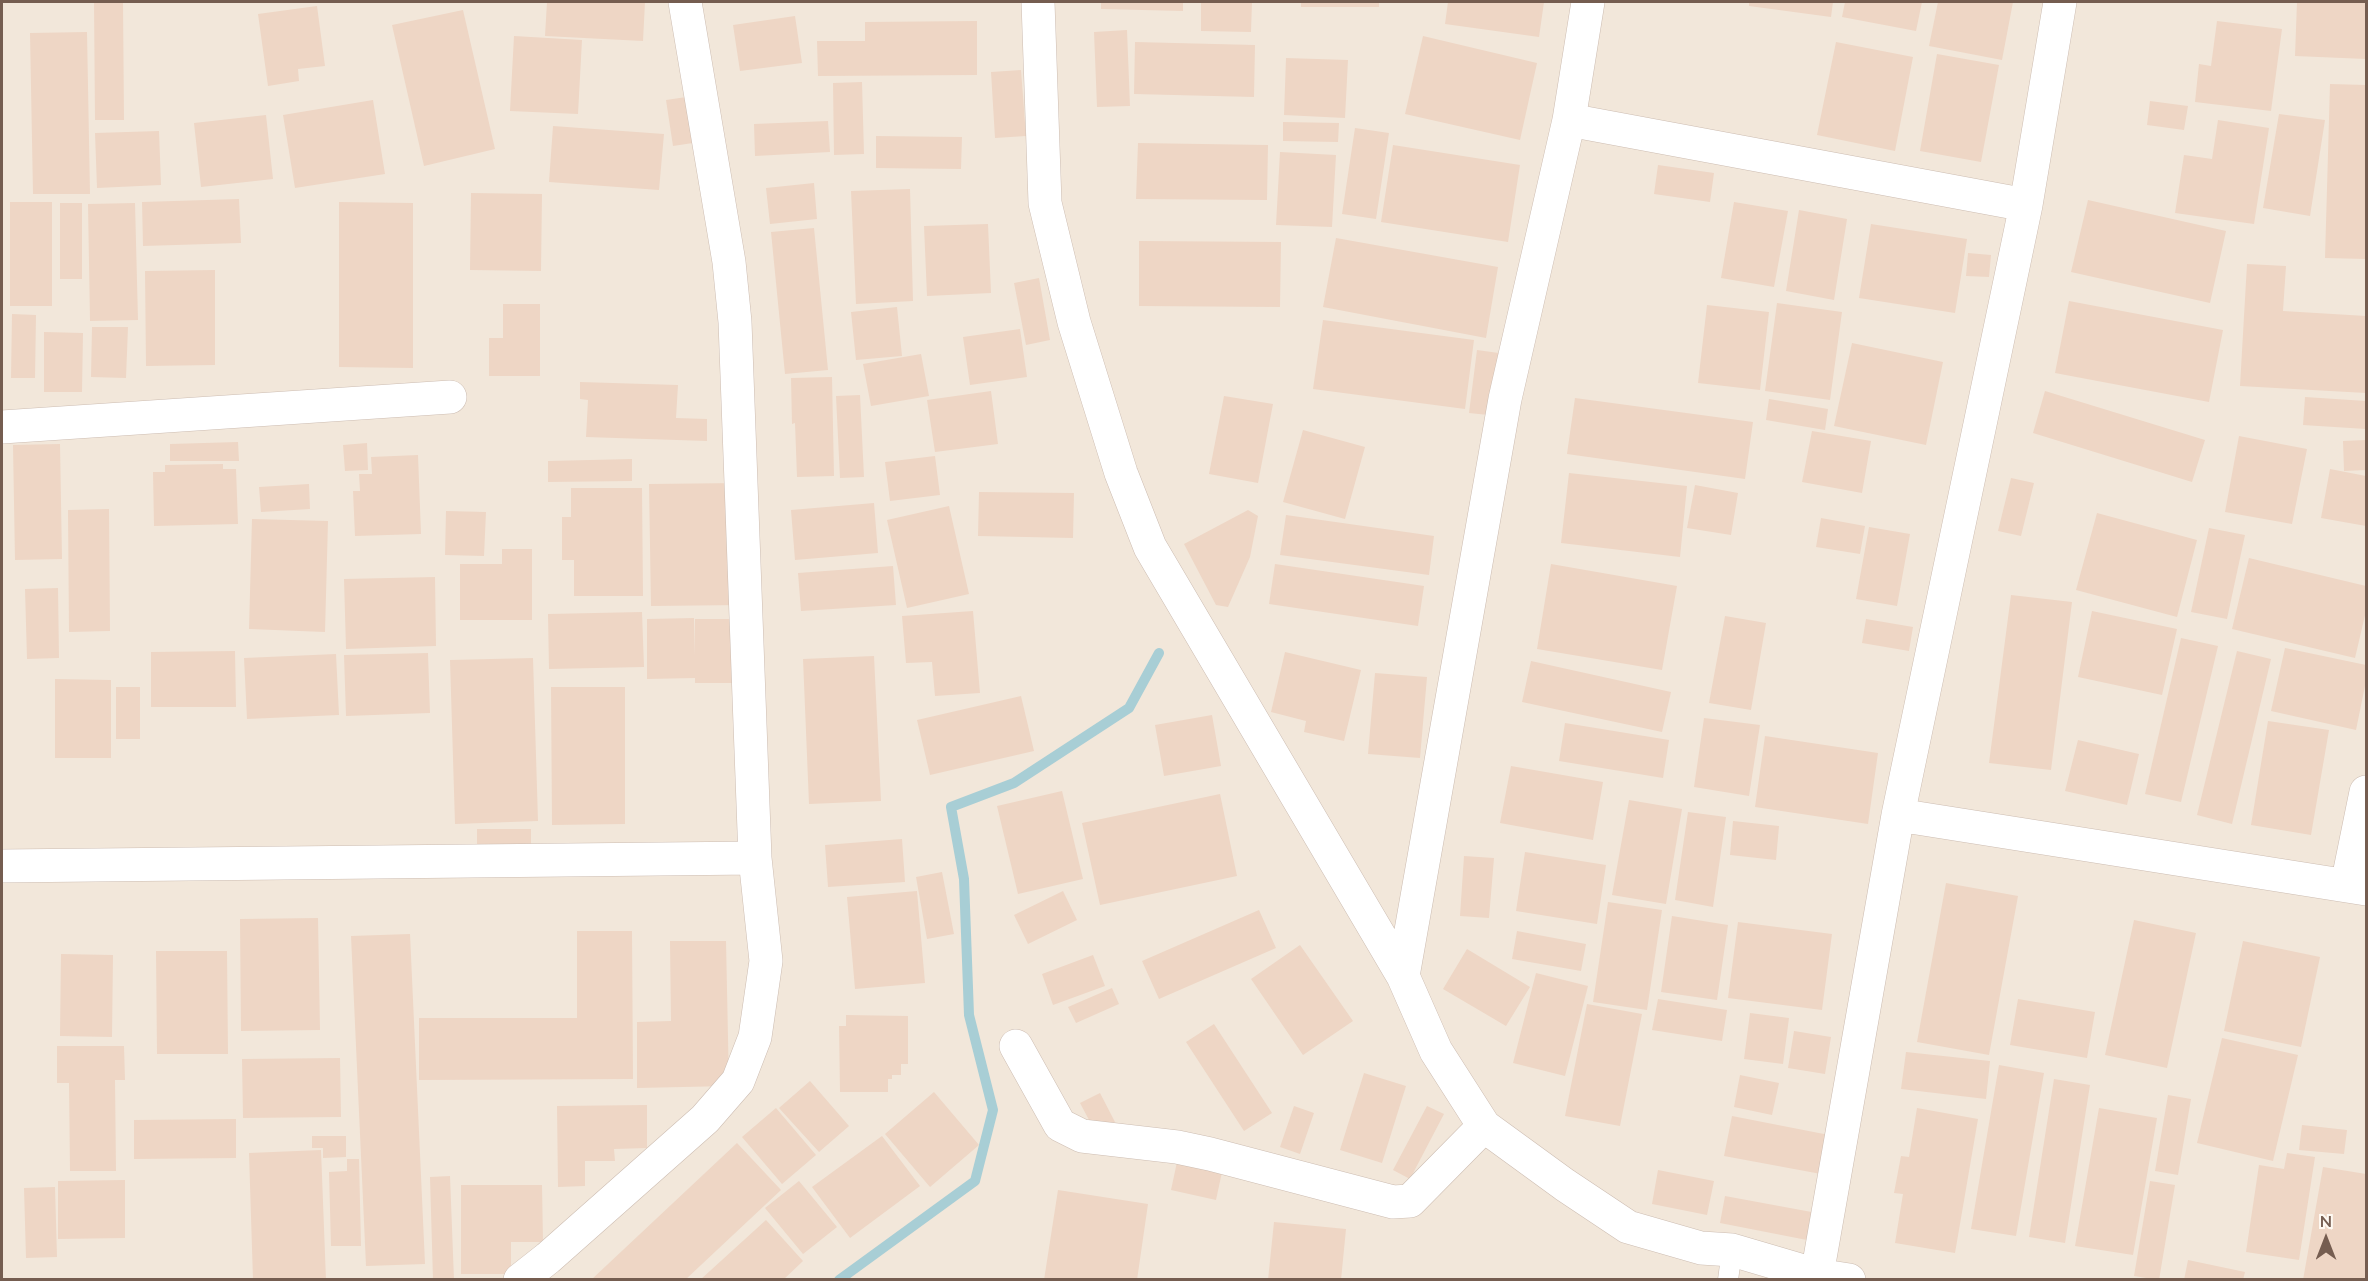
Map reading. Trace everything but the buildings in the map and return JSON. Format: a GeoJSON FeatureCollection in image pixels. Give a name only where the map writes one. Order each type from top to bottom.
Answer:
{"type":"FeatureCollection","features":[{"type":"Feature","properties":{"kind":"street"},"geometry":{"type":"LineString","coordinates":[[520,1280],[705,1119],[738,1081],[755,1036],[766,961],[755,858],[735,322],[729,262],[686,2]]}},
{"type":"Feature","properties":{"kind":"street"},"geometry":{"type":"LineString","coordinates":[[1038,2],[1045,204],[1074,322],[1121,473],[1150,547],[1403,976],[1437,1051],[1484,1126],[1628,1227],[1701,1248],[1730,1265],[1849,1280]]}},
{"type":"Feature","properties":{"kind":"street"},"geometry":{"type":"LineString","coordinates":[[1403,976],[1505,399],[1569,120],[1587,2]]}},
{"type":"Feature","properties":{"kind":"street"},"geometry":{"type":"LineString","coordinates":[[1817,1275],[1898,815],[2026,205],[2060,2]]}},
{"type":"Feature","properties":{"kind":"street"},"geometry":{"type":"LineString","coordinates":[[1569,120],[2026,205]]}},
{"type":"Feature","properties":{"kind":"street"},"geometry":{"type":"LineString","coordinates":[[2,427],[450,397]]}},
{"type":"Feature","properties":{"kind":"street"},"geometry":{"type":"LineString","coordinates":[[1898,815],[2357,887],[2367,792]]}},
{"type":"Feature","properties":{"kind":"street"},"geometry":{"type":"LineString","coordinates":[[2,866],[755,858]]}},
{"type":"Feature","properties":{"kind":"street"},"geometry":{"type":"LineString","coordinates":[[1016,1046],[1060,1125],[1082,1136],[1177,1147],[1210,1154],[1393,1202],[1410,1201],[1484,1126]]}},
{"type":"Feature","properties":{"kind":"shaded area"},"geometry":{"type":"Polygon","coordinates":[[[2,2],[2366,2],[2366,1279],[2,1279],[2,2]]]}},
{"type":"Feature","properties":{"kind":"waterway"},"geometry":{"type":"LineString","coordinates":[[839,1280],[975,1181],[993,1110],[969,1015],[964,879],[951,807],[1014,783],[1129,708],[1159,653]]}}]}
